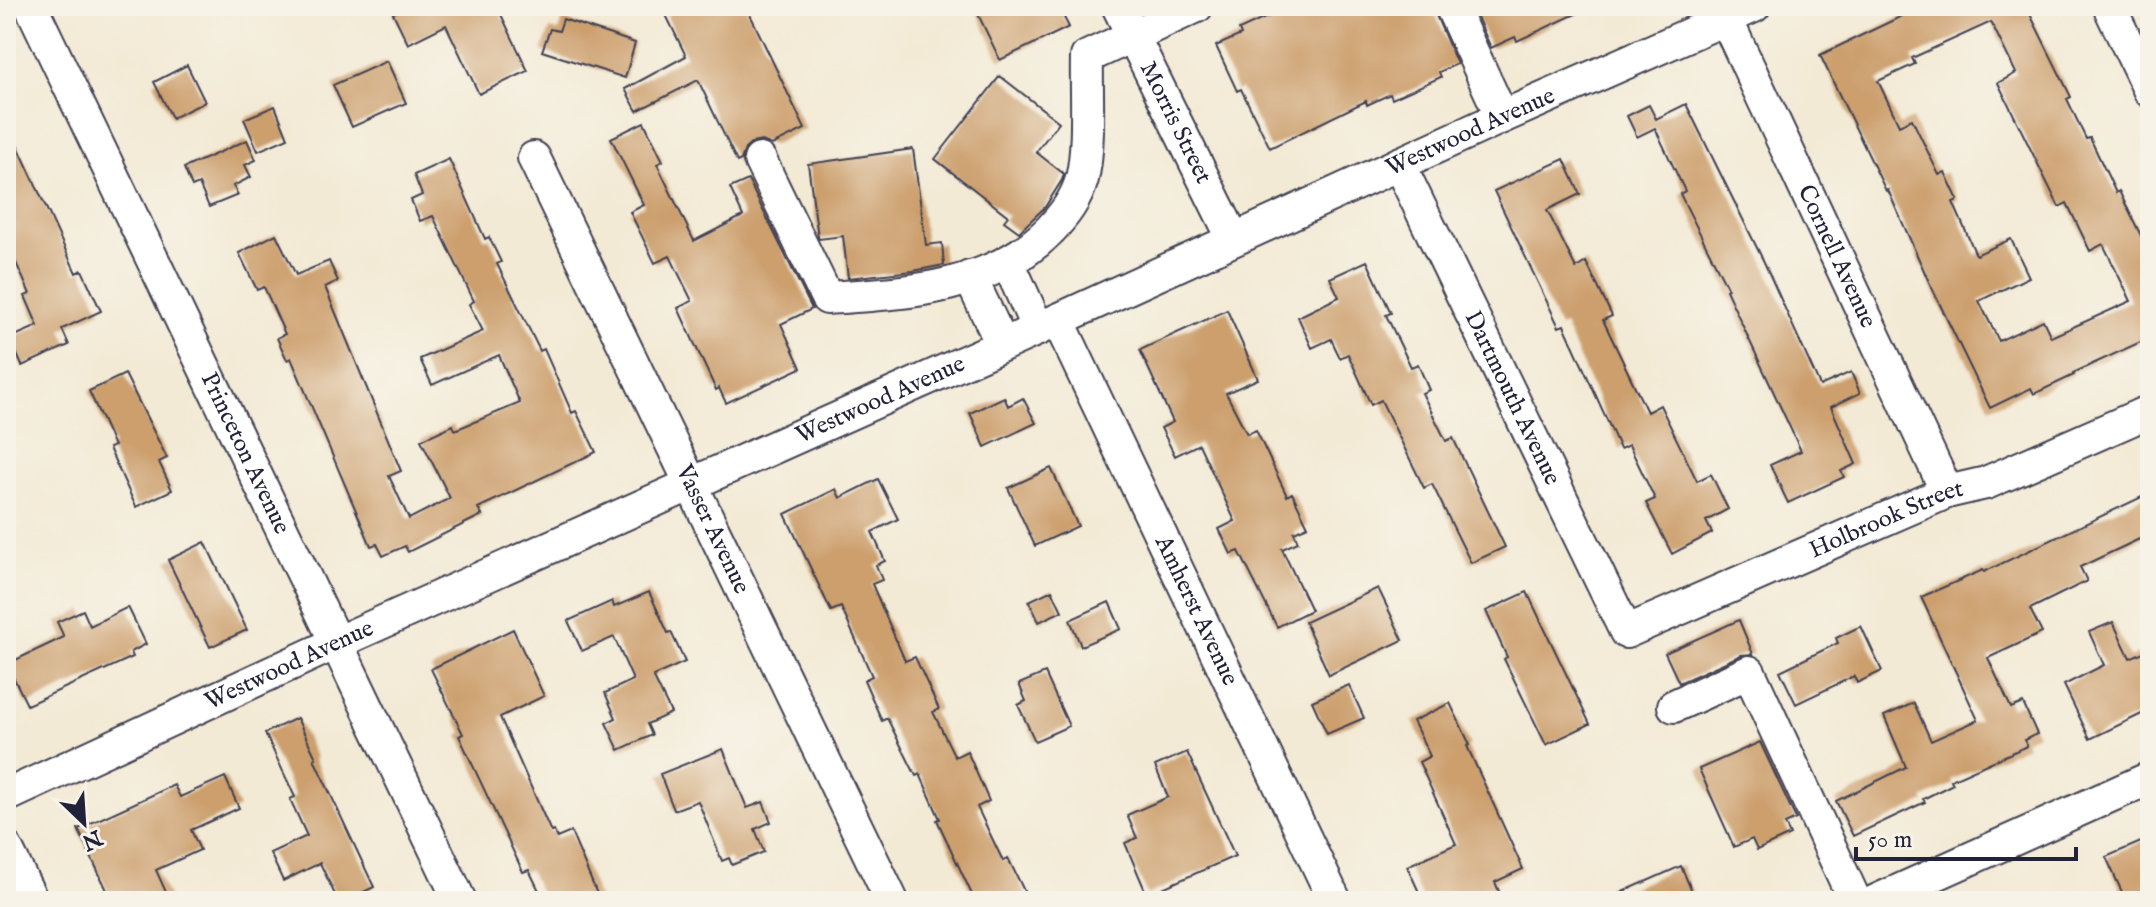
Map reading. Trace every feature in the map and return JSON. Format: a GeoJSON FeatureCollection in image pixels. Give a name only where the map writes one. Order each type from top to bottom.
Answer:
{"type":"FeatureCollection","features":[{"type":"Feature","properties":{"kind":"street","name":"Princeton Avenue"},"geometry":{"type":"LineString","coordinates":[[31,6],[460,901]]}},
{"type":"Feature","properties":{"kind":"street","name":"Morris Street"},"geometry":{"type":"LineString","coordinates":[[1118,6],[1233,238]]}},
{"type":"Feature","properties":{"kind":"street"},"geometry":{"type":"LineString","coordinates":[[760,160],[827,298],[911,292],[970,277],[1008,262],[1044,236],[1069,208],[1077,193],[1085,164],[1087,57],[1197,6]]}},
{"type":"Feature","properties":{"kind":"street"},"geometry":{"type":"LineString","coordinates":[[1451,6],[1502,117]]}},
{"type":"Feature","properties":{"kind":"street"},"geometry":{"type":"LineString","coordinates":[[2109,6],[2150,91]]}},
{"type":"Feature","properties":{"kind":"street","name":"Westwood Avenue"},"geometry":{"type":"LineString","coordinates":[[6,796],[336,643],[1740,12]]}},
{"type":"Feature","properties":{"kind":"street","name":"Cornell Avenue"},"geometry":{"type":"LineString","coordinates":[[1740,12],[1947,492]]}},
{"type":"Feature","properties":{"kind":"street","name":"Vasser Avenue"},"geometry":{"type":"LineString","coordinates":[[534,158],[892,901]]}},
{"type":"Feature","properties":{"kind":"street","name":"Dartmouth Avenue"},"geometry":{"type":"LineString","coordinates":[[1399,164],[1626,632]]}},
{"type":"Feature","properties":{"kind":"street","name":"Amherst Avenue"},"geometry":{"type":"LineString","coordinates":[[1008,262],[1048,324],[1335,901]]}},
{"type":"Feature","properties":{"kind":"street"},"geometry":{"type":"LineString","coordinates":[[970,277],[1002,344]]}},
{"type":"Feature","properties":{"kind":"street","name":"Holbrook Street"},"geometry":{"type":"LineString","coordinates":[[1626,632],[1947,492],[1986,483],[2150,411]]}},
{"type":"Feature","properties":{"kind":"street"},"geometry":{"type":"LineString","coordinates":[[1674,706],[1749,672],[1855,901]]}},
{"type":"Feature","properties":{"kind":"street"},"geometry":{"type":"LineString","coordinates":[[1876,901],[2150,778]]}},
{"type":"Feature","properties":{"kind":"street"},"geometry":{"type":"LineString","coordinates":[[6,848],[32,901]]}},
{"type":"Feature","properties":{"kind":"building"},"geometry":{"type":"Polygon","coordinates":[[[409,6],[497,6],[528,71],[479,94],[446,25],[408,44],[393,13],[409,6]]]}},
{"type":"Feature","properties":{"kind":"building"},"geometry":{"type":"Polygon","coordinates":[[[685,6],[746,6],[805,129],[772,145],[762,141],[752,143],[737,162],[698,80],[637,111],[625,89],[686,56],[666,15],[685,6]]]}},
{"type":"Feature","properties":{"kind":"building"},"geometry":{"type":"Polygon","coordinates":[[[974,6],[1058,6],[1069,27],[1000,60],[974,6]]]}},
{"type":"Feature","properties":{"kind":"building"},"geometry":{"type":"Polygon","coordinates":[[[1291,6],[1432,6],[1457,64],[1439,72],[1441,77],[1392,99],[1390,94],[1367,105],[1366,101],[1270,148],[1241,89],[1237,91],[1216,46],[1241,35],[1239,30],[1291,6]]]}},
{"type":"Feature","properties":{"kind":"building"},"geometry":{"type":"Polygon","coordinates":[[[1472,6],[1593,6],[1517,41],[1515,37],[1491,48],[1472,6]]]}},
{"type":"Feature","properties":{"kind":"building"},"geometry":{"type":"Polygon","coordinates":[[[1923,6],[2026,6],[2071,97],[2067,99],[2086,139],[2090,138],[2150,254],[2150,340],[2073,373],[2034,394],[2031,388],[1990,408],[1888,190],[1820,55],[1923,6]],[[1991,22],[1912,58],[1915,64],[1878,81],[1899,125],[1912,119],[1939,175],[1945,172],[1958,200],[1953,202],[1976,255],[2011,239],[2029,277],[1979,301],[1999,341],[2043,320],[2051,337],[2131,301],[2103,244],[2090,251],[2067,203],[2059,207],[1998,83],[2016,73],[1991,22]]]}},
{"type":"Feature","properties":{"kind":"building"},"geometry":{"type":"Polygon","coordinates":[[[563,19],[635,43],[625,78],[542,51],[550,29],[559,31],[563,19]]]}},
{"type":"Feature","properties":{"kind":"building"},"geometry":{"type":"Polygon","coordinates":[[[387,61],[406,103],[352,127],[333,85],[387,61]]]}},
{"type":"Feature","properties":{"kind":"building"},"geometry":{"type":"Polygon","coordinates":[[[187,65],[205,102],[172,118],[154,82],[187,65]]]}},
{"type":"Feature","properties":{"kind":"building"},"geometry":{"type":"Polygon","coordinates":[[[1000,76],[1059,122],[1036,152],[1064,174],[1062,180],[1045,207],[1019,232],[1004,221],[1008,216],[935,159],[1000,76]]]}},
{"type":"Feature","properties":{"kind":"building"},"geometry":{"type":"Polygon","coordinates":[[[1686,104],[1764,262],[1820,386],[1851,372],[1860,393],[1831,407],[1856,464],[1841,471],[1844,477],[1788,503],[1770,465],[1801,451],[1728,289],[1680,194],[1685,191],[1655,128],[1637,137],[1627,116],[1649,105],[1656,119],[1686,104]]]}},
{"type":"Feature","properties":{"kind":"building"},"geometry":{"type":"Polygon","coordinates":[[[275,106],[288,138],[258,151],[244,119],[275,106]]]}},
{"type":"Feature","properties":{"kind":"building"},"geometry":{"type":"Polygon","coordinates":[[[6,120],[76,273],[82,270],[101,311],[62,329],[69,345],[22,366],[10,338],[38,326],[25,296],[30,294],[6,240],[6,120]]]}},
{"type":"Feature","properties":{"kind":"building"},"geometry":{"type":"Polygon","coordinates":[[[644,122],[663,161],[657,164],[694,241],[743,216],[730,188],[748,180],[812,309],[781,324],[801,368],[726,403],[719,388],[716,390],[678,308],[692,301],[670,256],[655,263],[630,212],[644,205],[611,138],[644,122]]]}},
{"type":"Feature","properties":{"kind":"building"},"geometry":{"type":"Polygon","coordinates":[[[247,140],[256,160],[245,165],[251,177],[233,186],[238,195],[209,207],[199,184],[192,187],[184,168],[247,140]]]}},
{"type":"Feature","properties":{"kind":"building"},"geometry":{"type":"Polygon","coordinates":[[[913,149],[926,245],[942,243],[944,265],[848,278],[843,236],[818,237],[808,164],[913,149]]]}},
{"type":"Feature","properties":{"kind":"building"},"geometry":{"type":"Polygon","coordinates":[[[449,159],[485,239],[489,237],[501,262],[497,264],[540,351],[544,349],[572,413],[576,411],[596,452],[478,508],[482,515],[408,552],[405,546],[383,556],[377,544],[371,546],[291,358],[287,360],[277,338],[285,334],[264,287],[257,290],[239,253],[276,234],[296,275],[329,261],[338,281],[325,287],[401,471],[389,476],[409,519],[450,498],[421,440],[453,425],[455,430],[520,403],[499,355],[432,385],[420,359],[483,331],[469,304],[474,301],[433,216],[420,221],[411,200],[422,195],[414,175],[449,159]]]}},
{"type":"Feature","properties":{"kind":"building"},"geometry":{"type":"Polygon","coordinates":[[[1564,159],[1580,194],[1547,210],[1576,268],[1586,262],[1612,316],[1603,320],[1647,412],[1660,405],[1697,481],[1711,474],[1728,509],[1706,521],[1712,533],[1672,554],[1646,503],[1655,499],[1629,445],[1620,449],[1564,325],[1559,327],[1494,191],[1564,159]]]}},
{"type":"Feature","properties":{"kind":"building"},"geometry":{"type":"Polygon","coordinates":[[[1367,261],[1391,313],[1386,315],[1411,367],[1418,364],[1429,390],[1422,393],[1446,441],[1453,438],[1505,547],[1471,563],[1432,484],[1424,488],[1381,400],[1371,405],[1348,354],[1340,358],[1331,339],[1312,348],[1298,317],[1339,297],[1330,278],[1367,261]]]}},
{"type":"Feature","properties":{"kind":"building"},"geometry":{"type":"Polygon","coordinates":[[[1227,310],[1258,379],[1226,393],[1247,434],[1256,430],[1287,496],[1292,493],[1308,526],[1294,532],[1298,542],[1282,549],[1311,610],[1277,627],[1239,551],[1231,554],[1219,529],[1235,521],[1199,444],[1175,456],[1161,428],[1173,422],[1140,350],[1227,310]]]}},
{"type":"Feature","properties":{"kind":"building"},"geometry":{"type":"Polygon","coordinates":[[[125,374],[167,458],[159,462],[172,490],[136,507],[109,448],[114,446],[89,391],[125,374]]]}},
{"type":"Feature","properties":{"kind":"building"},"geometry":{"type":"Polygon","coordinates":[[[1004,397],[1008,406],[1023,398],[1036,423],[985,447],[970,413],[1004,397]]]}},
{"type":"Feature","properties":{"kind":"building"},"geometry":{"type":"Polygon","coordinates":[[[1051,468],[1078,526],[1035,546],[1008,488],[1051,468]]]}},
{"type":"Feature","properties":{"kind":"building"},"geometry":{"type":"Polygon","coordinates":[[[878,479],[898,519],[872,532],[885,561],[876,565],[882,580],[872,584],[905,661],[915,657],[939,709],[933,712],[955,757],[967,751],[989,801],[977,807],[1003,861],[1008,858],[1029,901],[975,901],[937,820],[940,819],[920,774],[916,776],[887,718],[882,721],[864,680],[872,676],[841,607],[831,611],[785,514],[836,489],[840,498],[878,479]]]}},
{"type":"Feature","properties":{"kind":"building"},"geometry":{"type":"Polygon","coordinates":[[[2150,493],[2150,534],[2080,567],[2087,581],[2030,609],[2042,633],[1988,658],[2011,708],[2023,703],[2037,734],[2024,740],[2027,746],[1951,780],[1953,784],[1923,799],[1925,802],[1853,836],[1836,801],[1906,767],[1884,716],[1914,703],[1931,741],[1978,720],[1921,597],[1984,572],[2150,493]]]}},
{"type":"Feature","properties":{"kind":"building"},"geometry":{"type":"Polygon","coordinates":[[[205,542],[247,630],[210,647],[168,560],[205,542]]]}},
{"type":"Feature","properties":{"kind":"building"},"geometry":{"type":"Polygon","coordinates":[[[1378,588],[1403,640],[1329,675],[1305,622],[1378,588]]]}},
{"type":"Feature","properties":{"kind":"building"},"geometry":{"type":"Polygon","coordinates":[[[1052,590],[1062,611],[1039,622],[1029,601],[1052,590]]]}},
{"type":"Feature","properties":{"kind":"building"},"geometry":{"type":"Polygon","coordinates":[[[649,592],[685,662],[653,676],[671,713],[647,724],[652,735],[619,750],[606,723],[616,718],[605,693],[633,680],[614,637],[582,651],[568,621],[612,601],[614,607],[649,592]]]}},
{"type":"Feature","properties":{"kind":"building"},"geometry":{"type":"Polygon","coordinates":[[[1527,592],[1590,724],[1546,745],[1504,659],[1507,657],[1486,611],[1527,592]]]}},
{"type":"Feature","properties":{"kind":"building"},"geometry":{"type":"Polygon","coordinates":[[[1109,602],[1121,629],[1081,646],[1070,620],[1109,602]]]}},
{"type":"Feature","properties":{"kind":"building"},"geometry":{"type":"Polygon","coordinates":[[[128,607],[146,644],[131,652],[133,657],[27,705],[7,664],[64,637],[57,622],[83,610],[90,626],[128,607]]]}},
{"type":"Feature","properties":{"kind":"building"},"geometry":{"type":"Polygon","coordinates":[[[1739,620],[1753,654],[1741,655],[1679,683],[1665,653],[1739,620]]]}},
{"type":"Feature","properties":{"kind":"building"},"geometry":{"type":"Polygon","coordinates":[[[2113,622],[2130,658],[2150,649],[2150,710],[2090,739],[2064,685],[2104,665],[2089,632],[2113,622]]]}},
{"type":"Feature","properties":{"kind":"building"},"geometry":{"type":"Polygon","coordinates":[[[1861,626],[1882,671],[1857,683],[1854,676],[1796,704],[1780,671],[1838,643],[1836,638],[1861,626]]]}},
{"type":"Feature","properties":{"kind":"building"},"geometry":{"type":"Polygon","coordinates":[[[513,629],[544,696],[500,717],[551,832],[554,831],[557,838],[571,832],[600,901],[544,901],[529,870],[523,872],[431,669],[513,629]]]}},
{"type":"Feature","properties":{"kind":"building"},"geometry":{"type":"Polygon","coordinates":[[[1045,673],[1069,726],[1035,741],[1018,705],[1026,701],[1019,684],[1045,673]]]}},
{"type":"Feature","properties":{"kind":"building"},"geometry":{"type":"Polygon","coordinates":[[[1349,685],[1364,718],[1327,734],[1312,701],[1349,685]]]}},
{"type":"Feature","properties":{"kind":"building"},"geometry":{"type":"Polygon","coordinates":[[[1450,703],[1523,869],[1495,882],[1503,901],[1423,901],[1407,866],[1456,844],[1419,762],[1430,756],[1413,721],[1450,703]]]}},
{"type":"Feature","properties":{"kind":"building"},"geometry":{"type":"Polygon","coordinates":[[[297,718],[374,887],[345,901],[338,901],[320,863],[283,881],[270,853],[307,836],[290,799],[295,797],[265,733],[297,718]]]}},
{"type":"Feature","properties":{"kind":"building"},"geometry":{"type":"Polygon","coordinates":[[[1760,742],[1796,819],[1785,824],[1790,835],[1757,850],[1752,839],[1734,847],[1699,769],[1760,742]]]}},
{"type":"Feature","properties":{"kind":"building"},"geometry":{"type":"Polygon","coordinates":[[[723,749],[747,808],[763,802],[771,822],[755,829],[764,852],[732,865],[729,858],[722,861],[698,801],[674,810],[660,774],[723,749]]]}},
{"type":"Feature","properties":{"kind":"building"},"geometry":{"type":"Polygon","coordinates":[[[1187,752],[1235,856],[1147,895],[1125,843],[1137,838],[1127,815],[1168,797],[1155,766],[1187,752]]]}},
{"type":"Feature","properties":{"kind":"building"},"geometry":{"type":"Polygon","coordinates":[[[225,777],[239,808],[191,830],[200,850],[156,870],[170,901],[112,901],[78,829],[174,785],[180,797],[225,777]]]}},
{"type":"Feature","properties":{"kind":"building"},"geometry":{"type":"Polygon","coordinates":[[[2150,838],[2150,901],[2126,901],[2106,857],[2150,838]]]}},
{"type":"Feature","properties":{"kind":"building"},"geometry":{"type":"Polygon","coordinates":[[[1681,866],[1696,901],[1602,901],[1681,866]]]}}]}
